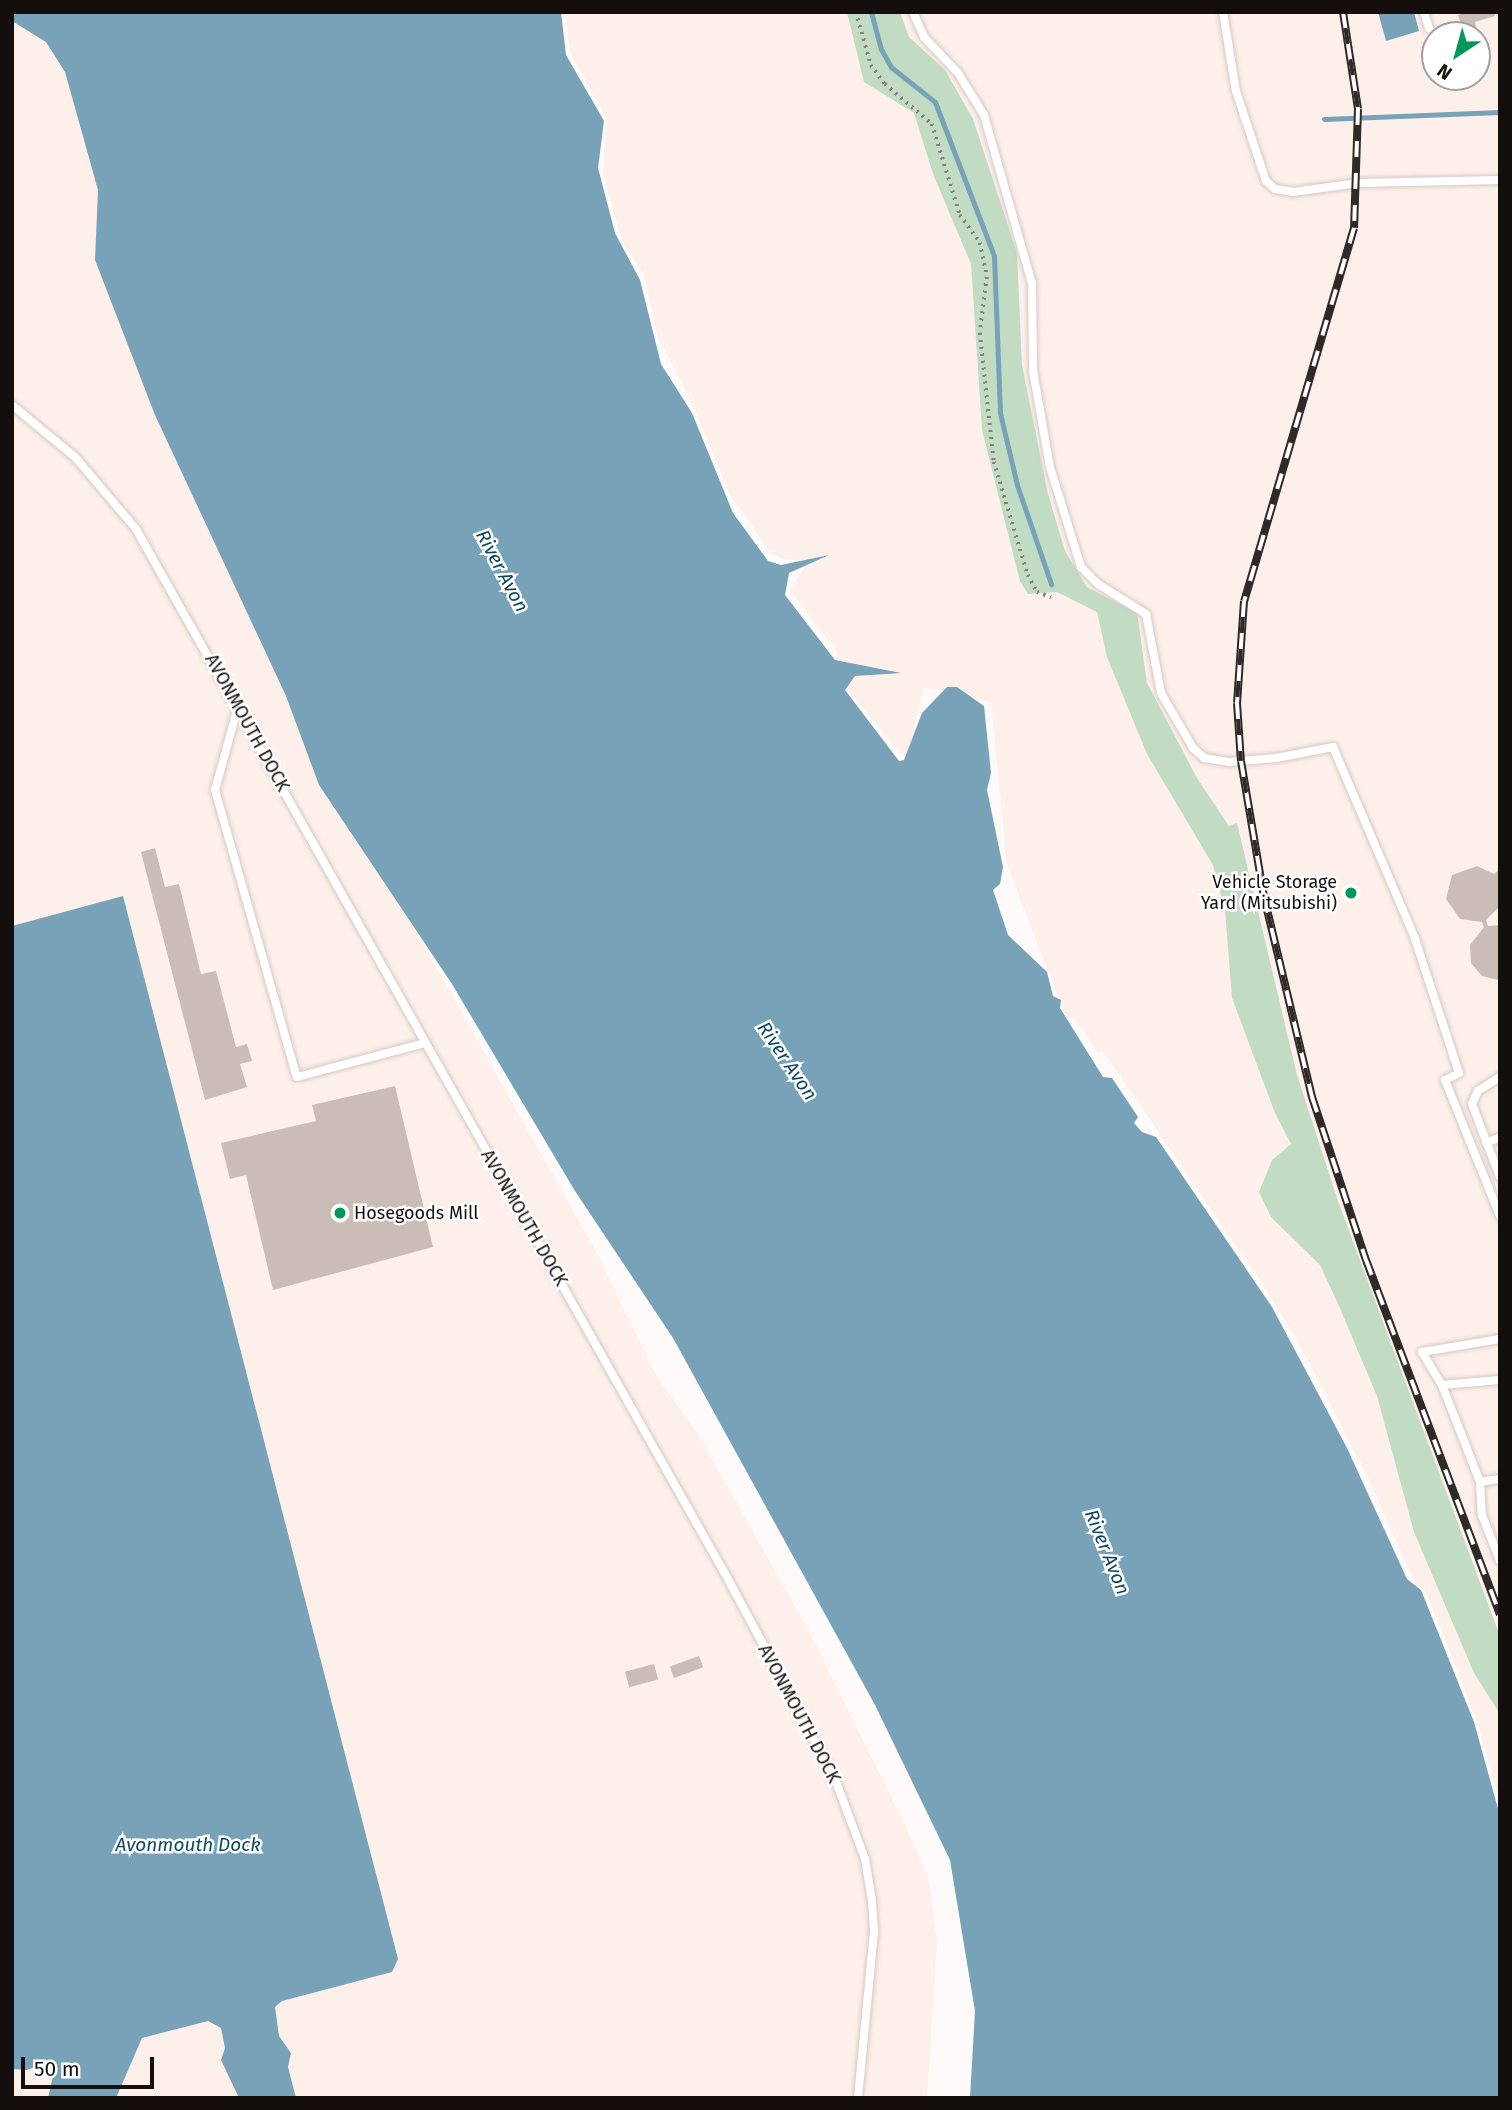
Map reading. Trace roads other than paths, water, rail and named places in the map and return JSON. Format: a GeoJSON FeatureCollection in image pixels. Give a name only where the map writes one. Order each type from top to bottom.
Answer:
{"type":"FeatureCollection","features":[{"type":"Feature","properties":{"kind":"lane"},"geometry":{"type":"LineString","coordinates":[[913,12],[924,37],[958,74],[984,115],[1029,271],[1033,371],[1050,467],[1081,566],[1098,584],[1146,614],[1161,693],[1193,748],[1204,758],[1214,762],[1276,758],[1333,747],[1414,936],[1459,1073],[1445,1080],[1500,1216]]}},
{"type":"Feature","properties":{"kind":"lane"},"geometry":{"type":"LineString","coordinates":[[1223,12],[1236,90],[1266,181],[1275,189],[1293,192],[1358,183],[1500,180]]}},
{"type":"Feature","properties":{"kind":"lane","name":"AVONMOUTH DOCK"},"geometry":{"type":"LineString","coordinates":[[12,405],[76,458],[136,529],[729,1581],[835,1779],[855,1827],[869,1876],[874,1932],[858,2098]]}},
{"type":"Feature","properties":{"kind":"lane"},"geometry":{"type":"LineString","coordinates":[[238,707],[215,790],[297,1077],[425,1044]]}},
{"type":"Feature","properties":{"kind":"lane"},"geometry":{"type":"LineString","coordinates":[[1500,1077],[1478,1091],[1472,1104],[1500,1177]]}},
{"type":"Feature","properties":{"kind":"lane"},"geometry":{"type":"LineString","coordinates":[[1486,1143],[1500,1137]]}},
{"type":"Feature","properties":{"kind":"lane"},"geometry":{"type":"LineString","coordinates":[[1500,1339],[1422,1352],[1442,1385],[1480,1482],[1482,1515],[1500,1561]]}},
{"type":"Feature","properties":{"kind":"lane"},"geometry":{"type":"LineString","coordinates":[[1442,1385],[1500,1380]]}},
{"type":"Feature","properties":{"kind":"lane"},"geometry":{"type":"LineString","coordinates":[[1480,1482],[1500,1479]]}},
{"type":"Feature","properties":{"kind":"water","name":"River Avon"},"geometry":{"type":"Polygon","coordinates":[[[12,12],[561,12],[566,55],[604,121],[598,168],[615,233],[640,280],[661,364],[692,413],[733,513],[768,561],[781,565],[829,555],[789,573],[785,595],[835,660],[901,673],[855,676],[845,690],[899,761],[904,760],[922,713],[947,687],[957,687],[984,706],[991,773],[987,790],[1003,867],[1000,884],[993,890],[1008,935],[1047,972],[1053,996],[1061,1000],[1060,1008],[1103,1077],[1112,1078],[1138,1117],[1134,1123],[1142,1132],[1156,1137],[1272,1307],[1347,1448],[1407,1579],[1421,1590],[1474,1722],[1500,1816],[1500,2098],[970,2098],[975,2011],[950,1860],[875,1705],[673,1338],[575,1191],[452,984],[319,785],[286,696],[155,415],[95,260],[98,190],[65,72],[46,42],[12,21],[12,12]]]}},
{"type":"Feature","properties":{"kind":"water"},"geometry":{"type":"Polygon","coordinates":[[[1378,12],[1414,12],[1419,31],[1386,41],[1378,12]]]}},
{"type":"Feature","properties":{"kind":"water","name":"Avonmouth Dock"},"geometry":{"type":"Polygon","coordinates":[[[123,896],[398,1959],[392,1972],[282,2001],[275,2007],[279,2036],[291,2053],[288,2067],[296,2098],[239,2098],[221,2060],[225,2048],[221,2028],[208,2021],[142,2038],[116,2098],[48,2098],[54,2072],[44,2064],[27,2070],[12,2069],[12,926],[123,896]]]}},
{"type":"Feature","properties":{"kind":"waterway"},"geometry":{"type":"LineString","coordinates":[[871,12],[881,49],[891,67],[935,102],[994,256],[1000,413],[1017,485],[1051,584]]}},
{"type":"Feature","properties":{"kind":"waterway"},"geometry":{"type":"LineString","coordinates":[[1324,119],[1500,112]]}},
{"type":"Feature","properties":{"kind":"railway"},"geometry":{"type":"LineString","coordinates":[[1343,12],[1358,109],[1354,228],[1244,601],[1237,703],[1241,761],[1264,897],[1312,1097],[1366,1260],[1500,1614]]}},
{"type":"Feature","properties":{"kind":"place","name":"Vehicle Storage Yard (Mitsubishi)"},"geometry":{"type":"Point","coordinates":[1351,893]}},
{"type":"Feature","properties":{"kind":"place","name":"Hosegoods Mill"},"geometry":{"type":"Point","coordinates":[340,1213]}}]}
